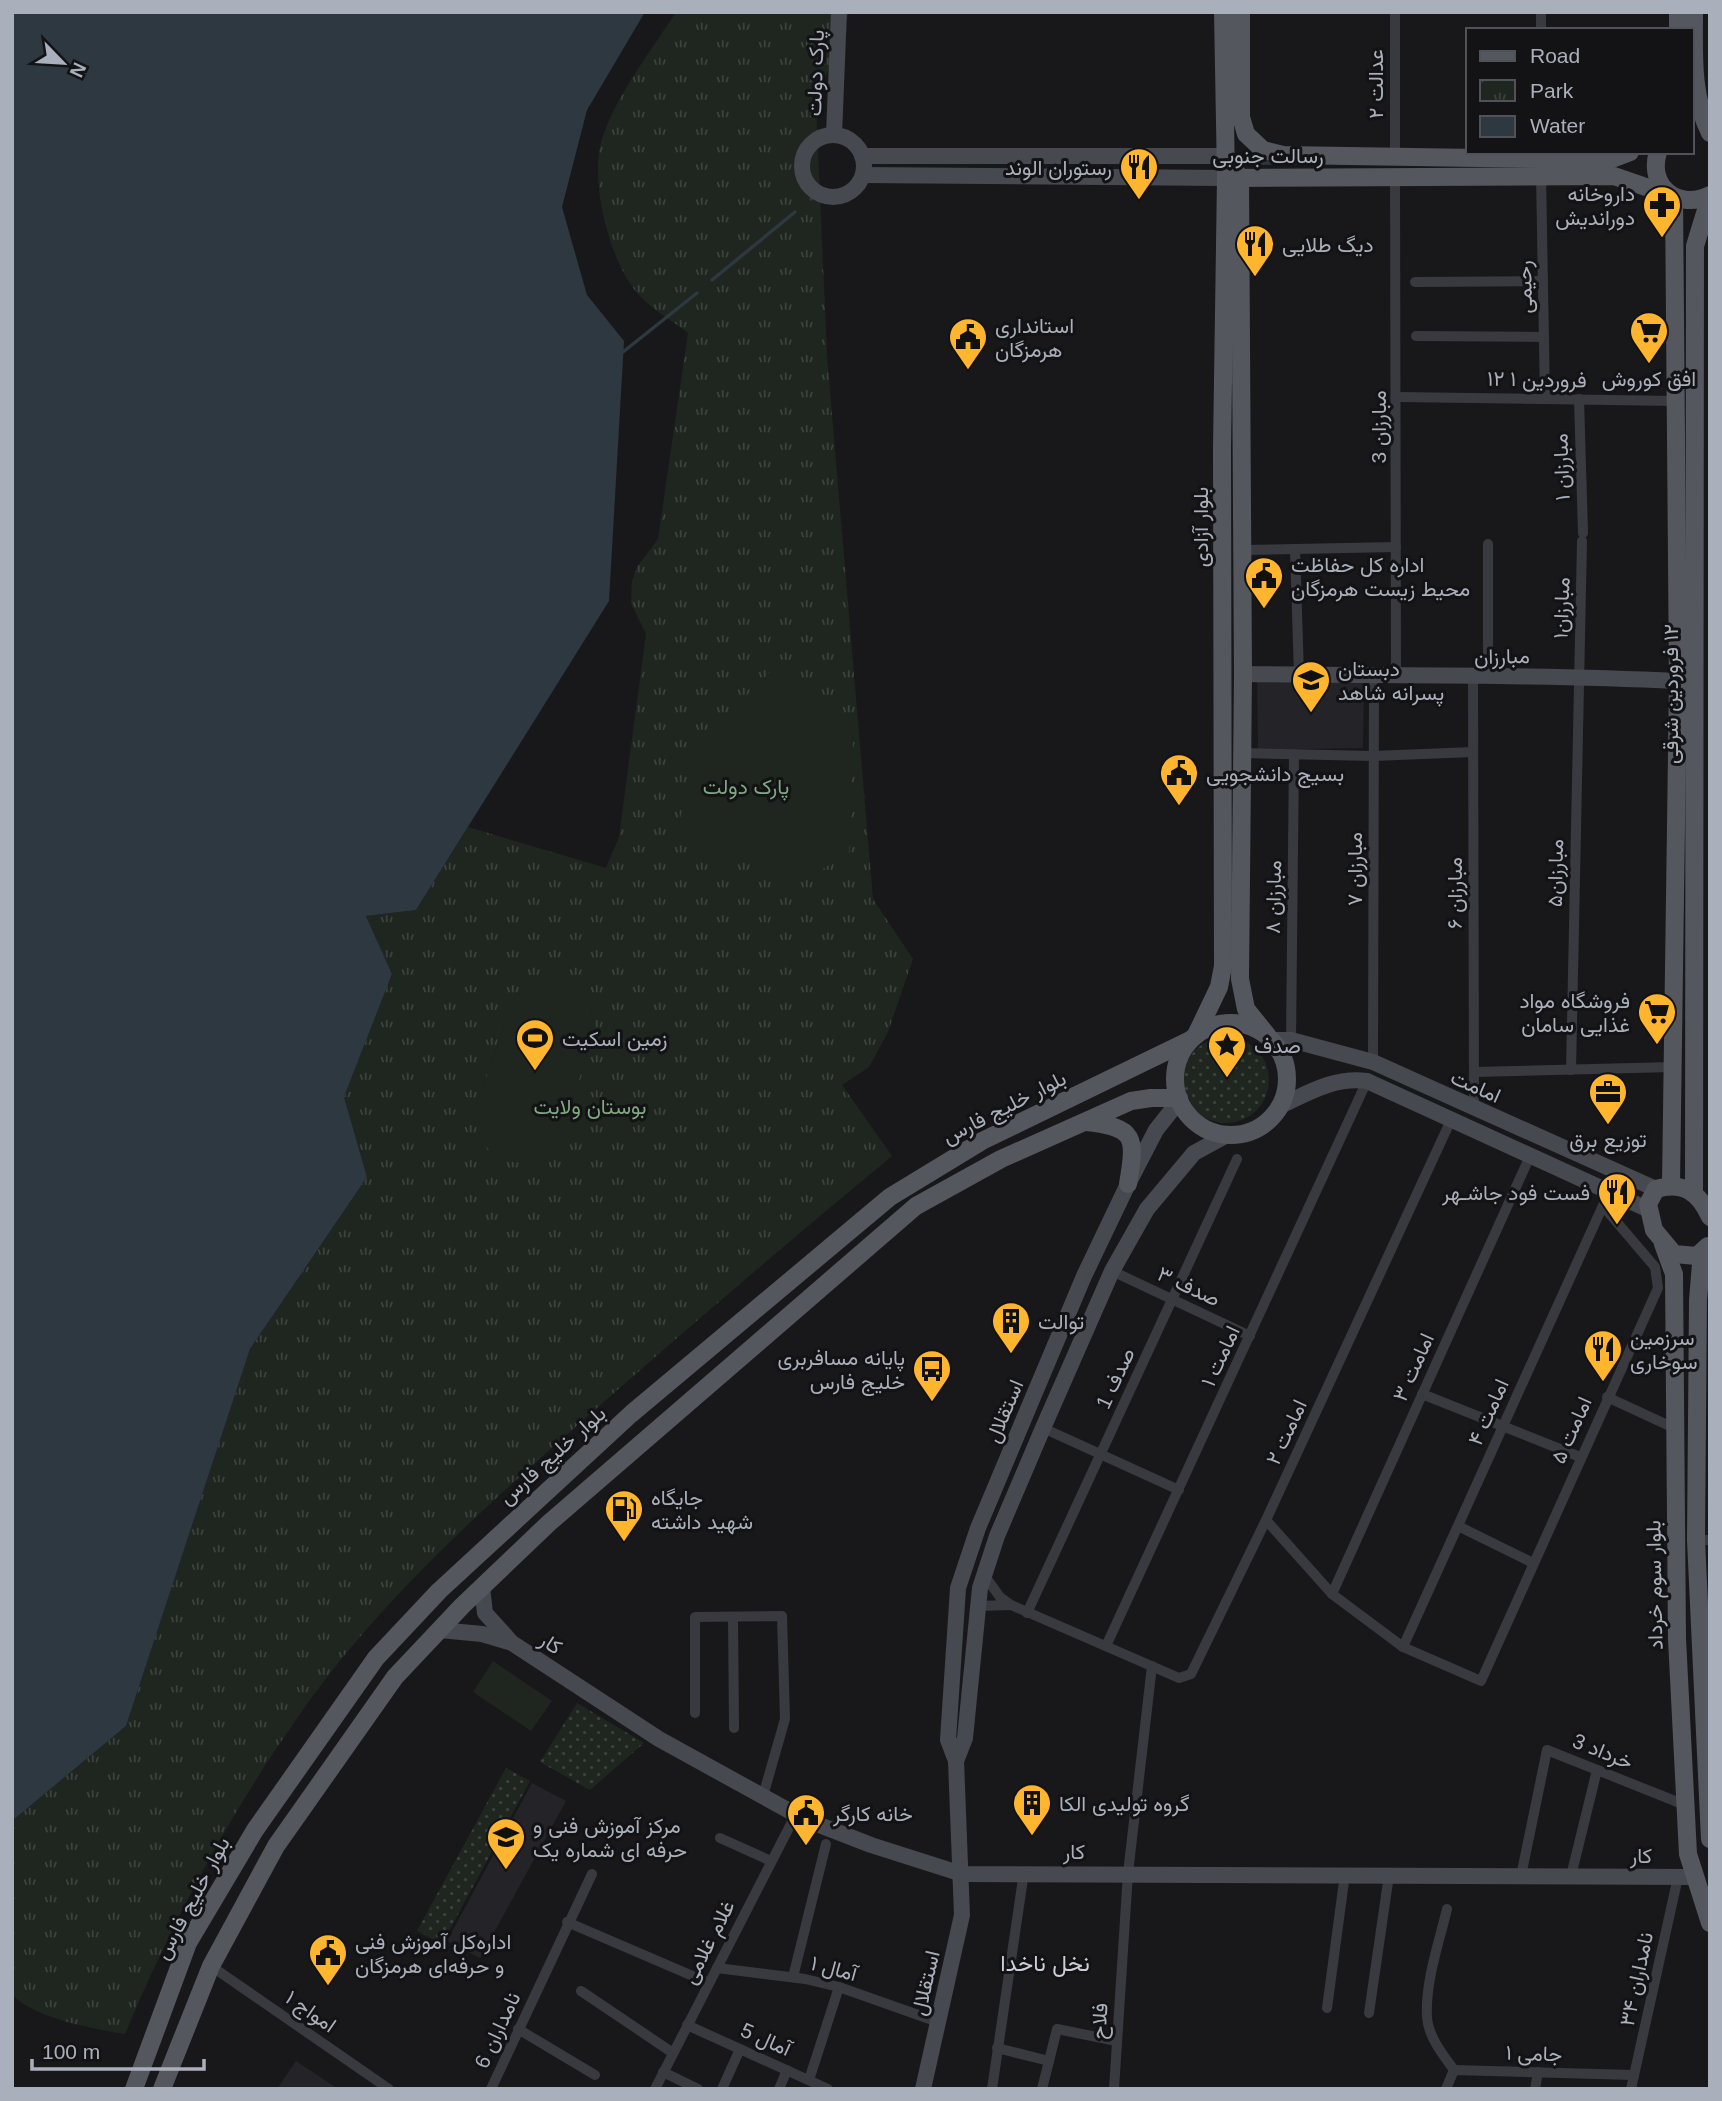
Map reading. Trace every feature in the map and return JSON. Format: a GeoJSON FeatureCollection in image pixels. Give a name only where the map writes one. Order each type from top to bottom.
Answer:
{"type":"FeatureCollection","features":[{"type":"Feature","properties":{"kind":"main road"},"geometry":{"type":"LineString","coordinates":[[1223,12],[1225,156],[1233,178]]}},
{"type":"Feature","properties":{"kind":"main road"},"geometry":{"type":"LineString","coordinates":[[1241,12],[1241,117],[1248,137],[1263,150],[1283,155],[1342,157],[1342,177]]}},
{"type":"Feature","properties":{"kind":"main road"},"geometry":{"type":"LineString","coordinates":[[1694,12],[1694,62],[1700,111],[1710,133]]}},
{"type":"Feature","properties":{"kind":"main road","name":"رسالت جنوبی"},"geometry":{"type":"LineString","coordinates":[[1590,167],[1625,154]]}},
{"type":"Feature","properties":{"kind":"main road","name":"١٢ فروردین شرقی"},"geometry":{"type":"LineString","coordinates":[[1647,1209],[1664,1187],[1674,1147],[1678,681],[1676,250],[1671,196],[1656,177],[1658,154]]}},
{"type":"Feature","properties":{"kind":"main road","name":"رسالت جنوبی"},"geometry":{"type":"LineString","coordinates":[[1342,157],[1454,157],[1590,167],[1671,196]]}},
{"type":"Feature","properties":{"kind":"main road"},"geometry":{"type":"LineString","coordinates":[[1454,157],[1454,178]]}},
{"type":"Feature","properties":{"kind":"main road","name":"رسالت جنوبی"},"geometry":{"type":"LineString","coordinates":[[1233,178],[1454,178],[1542,162]]}},
{"type":"Feature","properties":{"kind":"main road","name":"بلوار آزادی"},"geometry":{"type":"LineString","coordinates":[[1233,178],[1242,550],[1240,979],[1246,1009],[1270,1037]]}},
{"type":"Feature","properties":{"kind":"main road","name":"بلوار آزادی"},"geometry":{"type":"LineString","coordinates":[[1193,1038],[1219,987],[1223,966],[1222,448],[1233,178]]}},
{"type":"Feature","properties":{"kind":"main road"},"geometry":{"type":"LineString","coordinates":[[1671,196],[1690,201],[1710,196]]}},
{"type":"Feature","properties":{"kind":"main road","name":"١٢ فروردین شرقی"},"geometry":{"type":"LineString","coordinates":[[1694,1192],[1701,748],[1695,246],[1710,196]]}},
{"type":"Feature","properties":{"kind":"main road"},"geometry":{"type":"LineString","coordinates":[[1676,250],[1681,239],[1686,238],[1695,246]]}},
{"type":"Feature","properties":{"kind":"main road"},"geometry":{"type":"LineString","coordinates":[[1231,1022],[1250,1025],[1270,1037],[1281,1051],[1288,1079],[1280,1106],[1263,1126],[1240,1135],[1227,1135],[1195,1122],[1179,1100],[1176,1068],[1193,1038],[1213,1026],[1231,1022]]}},
{"type":"Feature","properties":{"kind":"main road","name":"بلوار خلیج فارس"},"geometry":{"type":"LineString","coordinates":[[134,2089],[188,1943],[255,1830],[376,1658],[439,1591],[507,1525],[631,1414],[890,1196],[982,1141],[1193,1038]]}},
{"type":"Feature","properties":{"kind":"main road"},"geometry":{"type":"LineString","coordinates":[[162,2089],[211,1966],[275,1846],[395,1677],[482,1587],[602,1477],[916,1206],[1001,1159],[1131,1101],[1179,1100]]}},
{"type":"Feature","properties":{"kind":"main road"},"geometry":{"type":"LineString","coordinates":[[1083,1122],[1109,1124],[1125,1132],[1132,1147],[1128,1184]]}},
{"type":"Feature","properties":{"kind":"main road"},"geometry":{"type":"LineString","coordinates":[[1674,1147],[1678,1157],[1685,1159],[1693,1145]]}},
{"type":"Feature","properties":{"kind":"main road"},"geometry":{"type":"LineString","coordinates":[[1664,1187],[1694,1192],[1710,1217]]}},
{"type":"Feature","properties":{"kind":"main road","name":"بلوار سوم خرداد"},"geometry":{"type":"LineString","coordinates":[[1647,1209],[1674,1274],[1677,1640],[1688,1854],[1686,1877],[1710,1923]]}},
{"type":"Feature","properties":{"kind":"main road"},"geometry":{"type":"LineString","coordinates":[[1663,1244],[1682,1256],[1697,1256],[1707,1248]]}},
{"type":"Feature","properties":{"kind":"main road","name":"بلوار سوم خرداد"},"geometry":{"type":"LineString","coordinates":[[1707,1248],[1698,1300],[1710,1839]]}},
{"type":"Feature","properties":{"kind":"main road"},"geometry":{"type":"LineString","coordinates":[[1675,1306],[1677,1299],[1684,1294],[1692,1294],[1698,1300]]}},
{"type":"Feature","properties":{"kind":"street","name":"پارک دولت"},"geometry":{"type":"LineString","coordinates":[[834,135],[839,12]]}},
{"type":"Feature","properties":{"kind":"street","name":"عدالت ۲"},"geometry":{"type":"LineString","coordinates":[[1395,12],[1395,157]]}},
{"type":"Feature","properties":{"kind":"street"},"geometry":{"type":"LineString","coordinates":[[834,135],[852,141],[862,156],[863,176],[850,192],[831,197],[812,189],[806,180],[803,160],[814,142],[834,135]]}},
{"type":"Feature","properties":{"kind":"street","name":"رسالت جنوبی"},"geometry":{"type":"LineString","coordinates":[[862,156],[1225,156]]}},
{"type":"Feature","properties":{"kind":"street","name":"رحیمی"},"geometry":{"type":"LineString","coordinates":[[1542,162],[1545,398]]}},
{"type":"Feature","properties":{"kind":"street","name":"رسالت جنوبی"},"geometry":{"type":"LineString","coordinates":[[863,176],[1233,178]]}},
{"type":"Feature","properties":{"kind":"street","name":"مبارزان 3"},"geometry":{"type":"LineString","coordinates":[[1395,178],[1398,397],[1396,676]]}},
{"type":"Feature","properties":{"kind":"street"},"geometry":{"type":"LineString","coordinates":[[1415,282],[1543,281]]}},
{"type":"Feature","properties":{"kind":"street"},"geometry":{"type":"LineString","coordinates":[[1416,336],[1544,337]]}},
{"type":"Feature","properties":{"kind":"street","name":"۱۲ فروردین ۱"},"geometry":{"type":"LineString","coordinates":[[1398,397],[1676,401]]}},
{"type":"Feature","properties":{"kind":"street","name":"مبارزان ۱"},"geometry":{"type":"LineString","coordinates":[[1579,399],[1583,537]]}},
{"type":"Feature","properties":{"kind":"street","name":"مبارزان۱"},"geometry":{"type":"LineString","coordinates":[[1578,676],[1583,537]]}},
{"type":"Feature","properties":{"kind":"street","name":"مبارزان ۶"},"geometry":{"type":"LineString","coordinates":[[1474,1108],[1473,752],[1488,544]]}},
{"type":"Feature","properties":{"kind":"street"},"geometry":{"type":"LineString","coordinates":[[1242,550],[1396,547]]}},
{"type":"Feature","properties":{"kind":"street"},"geometry":{"type":"LineString","coordinates":[[1296,549],[1299,675]]}},
{"type":"Feature","properties":{"kind":"street","name":"مبارزان"},"geometry":{"type":"LineString","coordinates":[[1243,674],[1480,678],[1578,676],[1678,681]]}},
{"type":"Feature","properties":{"kind":"street","name":"مبارزان ۷"},"geometry":{"type":"LineString","coordinates":[[1365,1060],[1374,676]]}},
{"type":"Feature","properties":{"kind":"street","name":"مبارزان۵"},"geometry":{"type":"LineString","coordinates":[[1571,1070],[1578,676]]}},
{"type":"Feature","properties":{"kind":"street"},"geometry":{"type":"LineString","coordinates":[[1242,753],[1373,756],[1473,752]]}},
{"type":"Feature","properties":{"kind":"street","name":"مبارزان ۸"},"geometry":{"type":"LineString","coordinates":[[1291,1040],[1294,754]]}},
{"type":"Feature","properties":{"kind":"street","name":"امامت"},"geometry":{"type":"LineString","coordinates":[[1270,1037],[1365,1060],[1664,1187]]}},
{"type":"Feature","properties":{"kind":"street"},"geometry":{"type":"LineString","coordinates":[[1349,1079],[1336,1072],[1339,1060],[1365,1060]]}},
{"type":"Feature","properties":{"kind":"street"},"geometry":{"type":"LineString","coordinates":[[1474,1072],[1673,1067]]}},
{"type":"Feature","properties":{"kind":"street","name":"امامت"},"geometry":{"type":"LineString","coordinates":[[1280,1106],[1328,1083],[1349,1079],[1367,1081],[1530,1156],[1606,1199],[1647,1209]]}},
{"type":"Feature","properties":{"kind":"street","name":"امامت ۱"},"geometry":{"type":"LineString","coordinates":[[1106,1646],[1367,1081]]}},
{"type":"Feature","properties":{"kind":"street","name":"استقلال"},"geometry":{"type":"LineString","coordinates":[[923,2089],[962,1915],[956,1760],[948,1740],[961,1577],[978,1528],[1084,1276],[1156,1130],[1179,1100]]}},
{"type":"Feature","properties":{"kind":"street","name":"امامت ۲"},"geometry":{"type":"LineString","coordinates":[[1011,1605],[1179,1678],[1191,1674],[1266,1520],[1451,1120]]}},
{"type":"Feature","properties":{"kind":"street","name":"استقلال"},"geometry":{"type":"LineString","coordinates":[[956,1760],[965,1738],[978,1606],[984,1575],[997,1536],[1043,1428],[1112,1271],[1147,1209],[1194,1153],[1227,1135]]}},
{"type":"Feature","properties":{"kind":"street","name":"امامت ۳"},"geometry":{"type":"LineString","coordinates":[[1332,1594],[1530,1156]]}},
{"type":"Feature","properties":{"kind":"street","name":"صدف 1"},"geometry":{"type":"LineString","coordinates":[[1027,1613],[1237,1159]]}},
{"type":"Feature","properties":{"kind":"street","name":"امامت ۵"},"geometry":{"type":"LineString","coordinates":[[1403,1647],[1481,1681],[1607,1397],[1652,1307],[1658,1288],[1656,1267],[1606,1199]]}},
{"type":"Feature","properties":{"kind":"street","name":"امامت ۴"},"geometry":{"type":"LineString","coordinates":[[1403,1647],[1606,1199]]}},
{"type":"Feature","properties":{"kind":"street","name":"صدف ۳"},"geometry":{"type":"LineString","coordinates":[[1112,1271],[1250,1336]]}},
{"type":"Feature","properties":{"kind":"street"},"geometry":{"type":"LineString","coordinates":[[1422,1394],[1580,1457]]}},
{"type":"Feature","properties":{"kind":"street"},"geometry":{"type":"LineString","coordinates":[[1607,1397],[1674,1428]]}},
{"type":"Feature","properties":{"kind":"street"},"geometry":{"type":"LineString","coordinates":[[1043,1428],[1179,1490]]}},
{"type":"Feature","properties":{"kind":"street"},"geometry":{"type":"LineString","coordinates":[[1266,1520],[1332,1594],[1403,1647]]}},
{"type":"Feature","properties":{"kind":"street"},"geometry":{"type":"LineString","coordinates":[[1458,1525],[1533,1563]]}},
{"type":"Feature","properties":{"kind":"street"},"geometry":{"type":"LineString","coordinates":[[984,1575],[1000,1597],[1011,1605]]}},
{"type":"Feature","properties":{"kind":"street"},"geometry":{"type":"LineString","coordinates":[[482,1587],[485,1613],[512,1643]]}},
{"type":"Feature","properties":{"kind":"street"},"geometry":{"type":"LineString","coordinates":[[978,1606],[1011,1605]]}},
{"type":"Feature","properties":{"kind":"street"},"geometry":{"type":"LineString","coordinates":[[695,1713],[695,1617],[782,1616],[785,1719],[763,1796]]}},
{"type":"Feature","properties":{"kind":"street"},"geometry":{"type":"LineString","coordinates":[[733,1617],[734,1727]]}},
{"type":"Feature","properties":{"kind":"street"},"geometry":{"type":"LineString","coordinates":[[440,1630],[482,1634],[512,1643]]}},
{"type":"Feature","properties":{"kind":"street","name":"کار"},"geometry":{"type":"LineString","coordinates":[[512,1643],[659,1739],[796,1814],[871,1845],[962,1874],[1024,1872],[1686,1877]]}},
{"type":"Feature","properties":{"kind":"street","name":"فلاح"},"geometry":{"type":"LineString","coordinates":[[1114,2089],[1128,1873],[1152,1666]]}},
{"type":"Feature","properties":{"kind":"street","name":"خرداد 3"},"geometry":{"type":"LineString","coordinates":[[1521,1876],[1547,1750],[1685,1805]]}},
{"type":"Feature","properties":{"kind":"street"},"geometry":{"type":"LineString","coordinates":[[1571,1876],[1597,1770]]}},
{"type":"Feature","properties":{"kind":"street","name":"غلام غلامی"},"geometry":{"type":"LineString","coordinates":[[655,2089],[796,1814]]}},
{"type":"Feature","properties":{"kind":"street"},"geometry":{"type":"LineString","coordinates":[[720,1838],[771,1861]]}},
{"type":"Feature","properties":{"kind":"street"},"geometry":{"type":"LineString","coordinates":[[793,1978],[827,1844]]}},
{"type":"Feature","properties":{"kind":"street"},"geometry":{"type":"LineString","coordinates":[[992,2089],[1024,1872]]}},
{"type":"Feature","properties":{"kind":"street","name":"نامداران 6"},"geometry":{"type":"LineString","coordinates":[[491,2089],[567,1922],[592,1874]]}},
{"type":"Feature","properties":{"kind":"street"},"geometry":{"type":"LineString","coordinates":[[1327,2008],[1345,1874]]}},
{"type":"Feature","properties":{"kind":"street"},"geometry":{"type":"LineString","coordinates":[[1369,2013],[1389,1875]]}},
{"type":"Feature","properties":{"kind":"street","name":"نامداران ۳۴"},"geometry":{"type":"LineString","coordinates":[[1631,2089],[1686,1877]]}},
{"type":"Feature","properties":{"kind":"street"},"geometry":{"type":"LineString","coordinates":[[1446,2089],[1454,2070],[1439,2050],[1427,2018],[1434,1965],[1447,1909]]}},
{"type":"Feature","properties":{"kind":"street"},"geometry":{"type":"LineString","coordinates":[[567,1922],[709,1983]]}},
{"type":"Feature","properties":{"kind":"street","name":"امواج ۱"},"geometry":{"type":"LineString","coordinates":[[211,1966],[389,2089]]}},
{"type":"Feature","properties":{"kind":"street","name":"آمال ۱"},"geometry":{"type":"LineString","coordinates":[[716,1968],[839,1987],[938,2022]]}},
{"type":"Feature","properties":{"kind":"street"},"geometry":{"type":"LineString","coordinates":[[809,2080],[839,1987]]}},
{"type":"Feature","properties":{"kind":"street"},"geometry":{"type":"LineString","coordinates":[[581,1991],[673,2053]]}},
{"type":"Feature","properties":{"kind":"street","name":"آمال 5"},"geometry":{"type":"LineString","coordinates":[[687,2025],[828,2089]]}},
{"type":"Feature","properties":{"kind":"street"},"geometry":{"type":"LineString","coordinates":[[518,2029],[595,2075]]}},
{"type":"Feature","properties":{"kind":"street"},"geometry":{"type":"LineString","coordinates":[[1042,2089],[1057,2029],[1117,2040]]}},
{"type":"Feature","properties":{"kind":"street"},"geometry":{"type":"LineString","coordinates":[[722,2089],[740,2049]]}},
{"type":"Feature","properties":{"kind":"street"},"geometry":{"type":"LineString","coordinates":[[997,2049],[1049,2062]]}},
{"type":"Feature","properties":{"kind":"street"},"geometry":{"type":"LineString","coordinates":[[779,2089],[787,2070]]}},
{"type":"Feature","properties":{"kind":"street","name":"جامی ۱"},"geometry":{"type":"LineString","coordinates":[[1454,2070],[1634,2075]]}},
{"type":"Feature","properties":{"kind":"street"},"geometry":{"type":"LineString","coordinates":[[663,2071],[698,2089]]}},
{"type":"Feature","properties":{"kind":"street"},"geometry":{"type":"LineString","coordinates":[[1535,2089],[1538,2072]]}},
{"type":"Feature","properties":{"kind":"shaded area","name":"دبستان پسرانه شاهد"},"geometry":{"type":"Polygon","coordinates":[[[1257,679],[1364,680],[1363,748],[1258,750],[1257,679]]]}},
{"type":"Feature","properties":{"kind":"shaded area","name":"مرکز آموزش فنی و حرفه ای شماره یک"},"geometry":{"type":"Polygon","coordinates":[[[532,1783],[566,1801],[480,1958],[447,1941],[532,1783]]]}},
{"type":"Feature","properties":{"kind":"shaded area"},"geometry":{"type":"Polygon","coordinates":[[[296,2061],[338,2089],[277,2089],[296,2061]]]}},
{"type":"Feature","properties":{"kind":"green space","name":"بوستان ولایت"},"geometry":{"type":"Polygon","coordinates":[[[676,12],[849,12],[816,104],[827,356],[873,899],[913,959],[888,1032],[869,1067],[842,1085],[892,1156],[740,1283],[551,1449],[473,1520],[398,1595],[329,1674],[272,1754],[225,1831],[182,1911],[125,2034],[65,2021],[34,2010],[12,1994],[12,1821],[126,1726],[250,1349],[367,1177],[344,1097],[392,974],[366,916],[416,910],[468,827],[606,868],[619,837],[646,634],[631,603],[632,581],[637,567],[658,539],[688,333],[646,302],[630,284],[621,267],[612,247],[601,204],[598,163],[605,130],[622,95],[676,12]]]}},
{"type":"Feature","properties":{"kind":"green space"},"geometry":{"type":"Polygon","coordinates":[[[783,659],[841,718],[853,738],[849,852],[809,878],[788,878],[676,838],[695,747],[783,659]]]}},
{"type":"Feature","properties":{"kind":"green space","name":"زمین اسکیت"},"geometry":{"type":"Polygon","coordinates":[[[551,983],[569,990],[582,1000],[591,1013],[595,1032],[558,1143],[531,1161],[504,1160],[483,1143],[474,1112],[513,1000],[538,985],[551,983]]]}},
{"type":"Feature","properties":{"kind":"green space"},"geometry":{"type":"Polygon","coordinates":[[[1226,1037],[1242,1041],[1256,1050],[1265,1064],[1269,1080],[1265,1096],[1256,1110],[1242,1119],[1226,1123],[1210,1119],[1196,1110],[1187,1096],[1183,1080],[1187,1064],[1196,1050],[1210,1041],[1226,1037]]]}},
{"type":"Feature","properties":{"kind":"green space"},"geometry":{"type":"Polygon","coordinates":[[[493,1661],[552,1701],[531,1731],[473,1692],[493,1661]]]}},
{"type":"Feature","properties":{"kind":"green space"},"geometry":{"type":"Polygon","coordinates":[[[577,1703],[644,1743],[590,1790],[540,1762],[577,1703]]]}},
{"type":"Feature","properties":{"kind":"green space"},"geometry":{"type":"Polygon","coordinates":[[[506,1768],[530,1781],[442,1944],[417,1931],[506,1768]]]}},
{"type":"Feature","properties":{"kind":"water"},"geometry":{"type":"Polygon","coordinates":[[[12,12],[645,12],[587,110],[562,207],[587,295],[624,341],[609,601],[416,910],[366,916],[392,974],[344,1097],[367,1177],[250,1349],[126,1726],[12,1821],[12,12]]]}},
{"type":"Feature","properties":{"kind":"waterway"},"geometry":{"type":"LineString","coordinates":[[1253,163],[1282,163]]}},
{"type":"Feature","properties":{"kind":"waterway"},"geometry":{"type":"LineString","coordinates":[[811,199],[814,196]]}},
{"type":"Feature","properties":{"kind":"waterway"},"geometry":{"type":"LineString","coordinates":[[712,280],[795,212]]}},
{"type":"Feature","properties":{"kind":"waterway"},"geometry":{"type":"LineString","coordinates":[[623,352],[697,293]]}},
{"type":"Feature","properties":{"kind":"place","name":"رستوران الوند"},"geometry":{"type":"Point","coordinates":[1139,201]}},
{"type":"Feature","properties":{"kind":"place","name":"داروخانه دوراندیش"},"geometry":{"type":"Point","coordinates":[1662,239]}},
{"type":"Feature","properties":{"kind":"place","name":"دیگ طلایی"},"geometry":{"type":"Point","coordinates":[1255,278]}},
{"type":"Feature","properties":{"kind":"place","name":"افق کوروش"},"geometry":{"type":"Point","coordinates":[1649,365]}},
{"type":"Feature","properties":{"kind":"place","name":"استانداری هرمزگان"},"geometry":{"type":"Point","coordinates":[968,371]}},
{"type":"Feature","properties":{"kind":"place","name":"اداره کل حفاظت محیط زیست هرمزگان"},"geometry":{"type":"Point","coordinates":[1264,610]}},
{"type":"Feature","properties":{"kind":"place","name":"دبستان پسرانه شاهد"},"geometry":{"type":"Point","coordinates":[1311,714]}},
{"type":"Feature","properties":{"kind":"place","name":"بسیج دانشجویی"},"geometry":{"type":"Point","coordinates":[1179,807]}},
{"type":"Feature","properties":{"kind":"place","name":"فروشگاه مواد غذایی سامان"},"geometry":{"type":"Point","coordinates":[1657,1046]}},
{"type":"Feature","properties":{"kind":"place","name":"زمین اسکیت"},"geometry":{"type":"Point","coordinates":[535,1072]}},
{"type":"Feature","properties":{"kind":"place","name":"صدف"},"geometry":{"type":"Point","coordinates":[1227,1079]}},
{"type":"Feature","properties":{"kind":"place","name":"توزیع برق"},"geometry":{"type":"Point","coordinates":[1608,1126]}},
{"type":"Feature","properties":{"kind":"place","name":"فست فود جاشـهر"},"geometry":{"type":"Point","coordinates":[1617,1226]}},
{"type":"Feature","properties":{"kind":"place","name":"توالت"},"geometry":{"type":"Point","coordinates":[1011,1355]}},
{"type":"Feature","properties":{"kind":"place","name":"سرزمین سوخاری"},"geometry":{"type":"Point","coordinates":[1603,1383]}},
{"type":"Feature","properties":{"kind":"place","name":"پایانه مسافربری خلیج فارس"},"geometry":{"type":"Point","coordinates":[932,1403]}},
{"type":"Feature","properties":{"kind":"place","name":"جایگاه شهید داشته"},"geometry":{"type":"Point","coordinates":[624,1543]}},
{"type":"Feature","properties":{"kind":"place","name":"گروه تولیدی الکا"},"geometry":{"type":"Point","coordinates":[1032,1837]}},
{"type":"Feature","properties":{"kind":"place","name":"خانه کارگر"},"geometry":{"type":"Point","coordinates":[806,1847]}},
{"type":"Feature","properties":{"kind":"place","name":"مرکز آموزش فنی و حرفه ای شماره یک"},"geometry":{"type":"Point","coordinates":[506,1871]}},
{"type":"Feature","properties":{"kind":"place","name":"اداره‌کل آموزش فنى و حرفه‌اى هرمزگان"},"geometry":{"type":"Point","coordinates":[328,1987]}},
{"type":"Feature","properties":{"kind":"district","name":"نخل ناخدا"},"geometry":{"type":"Point","coordinates":[1045,1963]}}]}
